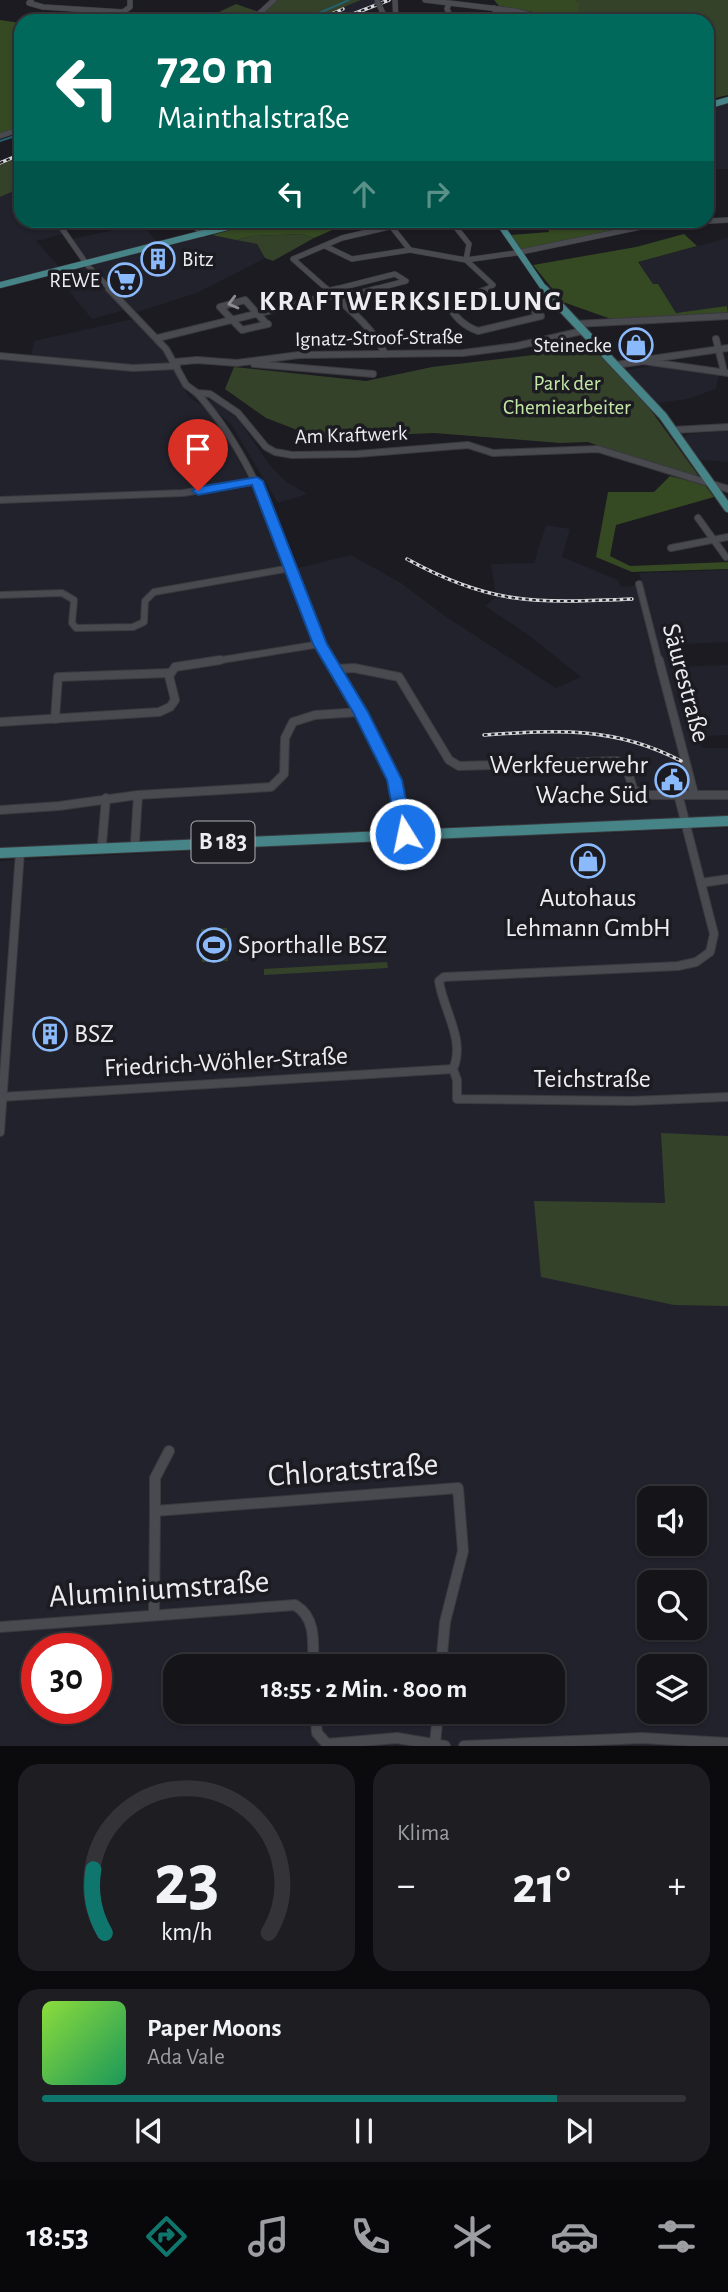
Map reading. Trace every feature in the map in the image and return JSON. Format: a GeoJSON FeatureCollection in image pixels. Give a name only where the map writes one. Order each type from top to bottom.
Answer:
{"type":"FeatureCollection","features":[{"type":"Feature","properties":{"kind":"main road"},"geometry":{"type":"LineString","coordinates":[[0,285],[225,228]]}},
{"type":"Feature","properties":{"kind":"main road"},"geometry":{"type":"LineString","coordinates":[[502,228],[516,253],[543,288],[673,430],[726,502]]}},
{"type":"Feature","properties":{"kind":"main road","name":"B 183"},"geometry":{"type":"LineString","coordinates":[[0,853],[728,821]]}},
{"type":"Feature","properties":{"kind":"street"},"geometry":{"type":"LineString","coordinates":[[31,0],[29,3],[43,7],[130,14]]}},
{"type":"Feature","properties":{"kind":"street"},"geometry":{"type":"LineString","coordinates":[[123,12],[130,7],[130,0]]}},
{"type":"Feature","properties":{"kind":"street"},"geometry":{"type":"LineString","coordinates":[[259,14],[274,0]]}},
{"type":"Feature","properties":{"kind":"street"},"geometry":{"type":"LineString","coordinates":[[425,0],[522,14]]}},
{"type":"Feature","properties":{"kind":"street"},"geometry":{"type":"LineString","coordinates":[[449,3],[447,9],[450,14]]}},
{"type":"Feature","properties":{"kind":"street"},"geometry":{"type":"LineString","coordinates":[[494,8],[497,14]]}},
{"type":"Feature","properties":{"kind":"street"},"geometry":{"type":"LineString","coordinates":[[62,228],[86,263],[158,338],[176,364],[186,385],[197,393],[222,421],[257,481],[320,644],[360,712],[394,780],[405,834]]}},
{"type":"Feature","properties":{"kind":"street"},"geometry":{"type":"LineString","coordinates":[[196,228],[203,234]]}},
{"type":"Feature","properties":{"kind":"street"},"geometry":{"type":"LineString","coordinates":[[384,228],[293,259],[334,295],[379,341],[385,354]]}},
{"type":"Feature","properties":{"kind":"street"},"geometry":{"type":"LineString","coordinates":[[393,228],[410,250]]}},
{"type":"Feature","properties":{"kind":"street"},"geometry":{"type":"LineString","coordinates":[[457,228],[471,244],[466,260]]}},
{"type":"Feature","properties":{"kind":"street"},"geometry":{"type":"LineString","coordinates":[[325,246],[352,259],[410,250],[466,260],[516,253],[636,228]]}},
{"type":"Feature","properties":{"kind":"street"},"geometry":{"type":"LineString","coordinates":[[466,260],[493,285],[488,290],[448,303],[449,308],[470,329],[478,331],[541,316],[532,309]]}},
{"type":"Feature","properties":{"kind":"street"},"geometry":{"type":"LineString","coordinates":[[158,338],[334,295],[406,281],[394,274],[334,295]]}},
{"type":"Feature","properties":{"kind":"street"},"geometry":{"type":"LineString","coordinates":[[245,300],[258,314],[268,324],[242,330],[220,307],[245,300]]}},
{"type":"Feature","properties":{"kind":"street","name":"Ignatz-Stroof-Straße"},"geometry":{"type":"LineString","coordinates":[[176,364],[197,360],[248,362],[291,355],[479,352],[579,328],[728,316]]}},
{"type":"Feature","properties":{"kind":"street"},"geometry":{"type":"LineString","coordinates":[[643,361],[726,372],[724,349],[716,338]]}},
{"type":"Feature","properties":{"kind":"street"},"geometry":{"type":"LineString","coordinates":[[616,365],[724,349]]}},
{"type":"Feature","properties":{"kind":"street"},"geometry":{"type":"LineString","coordinates":[[0,356],[47,358],[126,369],[176,364]]}},
{"type":"Feature","properties":{"kind":"street"},"geometry":{"type":"LineString","coordinates":[[248,362],[373,374]]}},
{"type":"Feature","properties":{"kind":"street","name":"Am Kraftwerk"},"geometry":{"type":"LineString","coordinates":[[197,393],[210,394],[231,408],[266,447],[286,455],[357,454],[468,445],[493,453],[597,449],[728,489]]}},
{"type":"Feature","properties":{"kind":"street"},"geometry":{"type":"LineString","coordinates":[[673,430],[728,427]]}},
{"type":"Feature","properties":{"kind":"street"},"geometry":{"type":"LineString","coordinates":[[694,480],[705,475]]}},
{"type":"Feature","properties":{"kind":"street"},"geometry":{"type":"LineString","coordinates":[[0,500],[183,493],[257,481]]}},
{"type":"Feature","properties":{"kind":"street"},"geometry":{"type":"LineString","coordinates":[[698,518],[726,557]]}},
{"type":"Feature","properties":{"kind":"street"},"geometry":{"type":"LineString","coordinates":[[671,548],[728,537]]}},
{"type":"Feature","properties":{"kind":"street"},"geometry":{"type":"LineString","coordinates":[[0,595],[48,593],[71,597],[74,600],[72,624],[82,629],[139,626],[144,620],[147,597],[157,591],[291,568]]}},
{"type":"Feature","properties":{"kind":"street","name":"Säurestraße"},"geometry":{"type":"LineString","coordinates":[[639,584],[694,794]]}},
{"type":"Feature","properties":{"kind":"street"},"geometry":{"type":"LineString","coordinates":[[55,719],[58,677],[169,673],[178,666],[320,644]]}},
{"type":"Feature","properties":{"kind":"street"},"geometry":{"type":"LineString","coordinates":[[335,669],[354,668],[399,677],[449,760],[459,766],[617,761],[627,767],[632,787],[639,794],[728,795]]}},
{"type":"Feature","properties":{"kind":"street"},"geometry":{"type":"LineString","coordinates":[[0,722],[163,710],[172,705],[176,697],[169,673]]}},
{"type":"Feature","properties":{"kind":"street"},"geometry":{"type":"LineString","coordinates":[[0,810],[51,807],[138,795],[271,787],[280,783],[284,777],[286,734],[293,722],[308,716],[360,712]]}},
{"type":"Feature","properties":{"kind":"street"},"geometry":{"type":"LineString","coordinates":[[453,1069],[457,1062],[457,1048],[440,988],[441,979],[452,975],[678,966],[700,960],[710,952],[715,937],[678,794]]}},
{"type":"Feature","properties":{"kind":"street"},"geometry":{"type":"LineString","coordinates":[[135,842],[138,795]]}},
{"type":"Feature","properties":{"kind":"street"},"geometry":{"type":"LineString","coordinates":[[102,844],[106,798]]}},
{"type":"Feature","properties":{"kind":"street"},"geometry":{"type":"LineString","coordinates":[[0,1132],[4,1004],[20,852]]}},
{"type":"Feature","properties":{"kind":"street"},"geometry":{"type":"LineString","coordinates":[[701,883],[728,879]]}},
{"type":"Feature","properties":{"kind":"street","name":"Friedrich-Wöhler-Straße"},"geometry":{"type":"LineString","coordinates":[[1,1097],[453,1069]]}},
{"type":"Feature","properties":{"kind":"street","name":"Teichstraße"},"geometry":{"type":"LineString","coordinates":[[453,1069],[457,1080],[457,1099],[632,1101],[727,1097]]}},
{"type":"Feature","properties":{"kind":"street"},"geometry":{"type":"LineString","coordinates":[[154,1615],[155,1479],[169,1451]]}},
{"type":"Feature","properties":{"kind":"street","name":"Chloratstraße"},"geometry":{"type":"LineString","coordinates":[[155,1511],[458,1488],[463,1551],[445,1622],[442,1654]]}},
{"type":"Feature","properties":{"kind":"street","name":"Aluminiumstraße"},"geometry":{"type":"LineString","coordinates":[[0,1627],[299,1606],[310,1618],[312,1654]]}},
{"type":"Feature","properties":{"kind":"street"},"geometry":{"type":"LineString","coordinates":[[316,1724],[317,1733],[327,1744],[397,1738],[440,1745],[439,1724]]}},
{"type":"Feature","properties":{"kind":"street"},"geometry":{"type":"LineString","coordinates":[[464,1746],[642,1738],[728,1743]]}},
{"type":"Feature","properties":{"kind":"shaded area"},"geometry":{"type":"Polygon","coordinates":[[[361,0],[394,0],[358,14],[327,14],[361,0]]]}},
{"type":"Feature","properties":{"kind":"shaded area"},"geometry":{"type":"Polygon","coordinates":[[[728,103],[728,169],[714,169],[714,106],[728,103]]]}},
{"type":"Feature","properties":{"kind":"shaded area"},"geometry":{"type":"Polygon","coordinates":[[[14,191],[14,228],[59,228],[63,234],[36,241],[59,267],[0,281],[0,197],[14,191]]]}},
{"type":"Feature","properties":{"kind":"shaded area"},"geometry":{"type":"Polygon","coordinates":[[[123,228],[145,228],[157,242],[89,259],[85,258],[72,239],[123,228]]]}},
{"type":"Feature","properties":{"kind":"shaded area"},"geometry":{"type":"Polygon","coordinates":[[[212,235],[257,244],[265,258],[197,293],[137,312],[93,267],[94,264],[212,235]]]}},
{"type":"Feature","properties":{"kind":"shaded area"},"geometry":{"type":"Polygon","coordinates":[[[728,238],[728,307],[676,313],[658,284],[653,284],[638,262],[728,238]]]}},
{"type":"Feature","properties":{"kind":"shaded area"},"geometry":{"type":"Polygon","coordinates":[[[84,268],[128,309],[92,319],[69,291],[62,290],[49,277],[84,268]]]}},
{"type":"Feature","properties":{"kind":"shaded area"},"geometry":{"type":"Polygon","coordinates":[[[137,318],[165,355],[189,397],[204,407],[219,424],[258,496],[286,571],[351,555],[401,583],[445,616],[556,688],[581,677],[527,634],[485,606],[496,597],[491,564],[534,563],[546,525],[570,529],[562,557],[618,580],[621,587],[643,585],[639,573],[728,570],[728,642],[664,645],[671,667],[728,665],[728,735],[688,737],[699,739],[702,748],[728,748],[728,817],[411,828],[0,851],[0,358],[31,358],[34,341],[137,318]]]}},
{"type":"Feature","properties":{"kind":"shaded area"},"geometry":{"type":"Polygon","coordinates":[[[652,366],[719,374],[716,389],[688,399],[658,403],[627,370],[652,366]]]}},
{"type":"Feature","properties":{"kind":"shaded area"},"geometry":{"type":"Polygon","coordinates":[[[188,391],[217,403],[238,419],[269,464],[285,481],[307,494],[278,503],[231,424],[188,391]]]}},
{"type":"Feature","properties":{"kind":"shaded area"},"geometry":{"type":"Polygon","coordinates":[[[728,431],[728,462],[701,460],[684,438],[687,434],[728,431]]]}},
{"type":"Feature","properties":{"kind":"shaded area"},"geometry":{"type":"Polygon","coordinates":[[[728,828],[728,1746],[0,1746],[0,861],[361,842],[728,828]]]}},
{"type":"Feature","properties":{"kind":"green space"},"geometry":{"type":"Polygon","coordinates":[[[277,0],[361,0],[327,14],[262,14],[277,0]]]}},
{"type":"Feature","properties":{"kind":"green space"},"geometry":{"type":"Polygon","coordinates":[[[494,0],[575,0],[578,2],[578,14],[544,14],[499,6],[494,0]]]}},
{"type":"Feature","properties":{"kind":"green space"},"geometry":{"type":"Polygon","coordinates":[[[575,0],[728,0],[728,95],[714,98],[714,14],[578,14],[578,2],[575,0]]]}},
{"type":"Feature","properties":{"kind":"green space"},"geometry":{"type":"Polygon","coordinates":[[[236,4],[259,12],[255,14],[215,14],[236,4]]]}},
{"type":"Feature","properties":{"kind":"green space"},"geometry":{"type":"Polygon","coordinates":[[[0,20],[14,22],[14,130],[0,135],[0,20]]]}},
{"type":"Feature","properties":{"kind":"green space"},"geometry":{"type":"Polygon","coordinates":[[[14,158],[14,191],[0,197],[0,165],[14,158]]]}},
{"type":"Feature","properties":{"kind":"green space"},"geometry":{"type":"Polygon","coordinates":[[[238,228],[337,228],[314,238],[302,234],[251,236],[236,240],[212,235],[238,228]]]}},
{"type":"Feature","properties":{"kind":"green space"},"geometry":{"type":"Polygon","coordinates":[[[548,228],[622,228],[519,250],[511,235],[549,232],[548,228]]]}},
{"type":"Feature","properties":{"kind":"green space"},"geometry":{"type":"Polygon","coordinates":[[[302,234],[314,238],[273,261],[265,258],[257,244],[236,240],[251,236],[302,234]]]}},
{"type":"Feature","properties":{"kind":"green space"},"geometry":{"type":"Polygon","coordinates":[[[684,234],[697,246],[638,262],[653,284],[658,284],[676,313],[727,306],[728,313],[611,319],[563,302],[533,265],[636,247],[684,234]]]}},
{"type":"Feature","properties":{"kind":"green space","name":"Park der Chemiearbeiter"},"geometry":{"type":"Polygon","coordinates":[[[585,341],[639,394],[698,475],[691,477],[663,470],[588,442],[560,443],[434,433],[318,438],[266,418],[225,389],[234,367],[366,381],[432,367],[533,355],[585,341]]]}},
{"type":"Feature","properties":{"kind":"green space"},"geometry":{"type":"Polygon","coordinates":[[[670,476],[705,485],[714,497],[616,525],[610,556],[630,566],[728,562],[728,569],[632,572],[596,557],[608,492],[654,492],[670,476]]]}},
{"type":"Feature","properties":{"kind":"green space","name":"Sporthalle BSZ"},"geometry":{"type":"Polygon","coordinates":[[[227,928],[228,961],[202,962],[201,929],[227,928]]]}},
{"type":"Feature","properties":{"kind":"green space"},"geometry":{"type":"Polygon","coordinates":[[[387,962],[388,968],[264,975],[264,969],[387,962]]]}},
{"type":"Feature","properties":{"kind":"green space"},"geometry":{"type":"Polygon","coordinates":[[[661,1133],[728,1136],[728,1306],[674,1305],[541,1277],[534,1201],[665,1203],[661,1133]]]}},
{"type":"Feature","properties":{"kind":"waterway"},"geometry":{"type":"LineString","coordinates":[[317,14],[349,0]]}},
{"type":"Feature","properties":{"kind":"waterway"},"geometry":{"type":"LineString","coordinates":[[0,141],[14,136]]}},
{"type":"Feature","properties":{"kind":"railway"},"geometry":{"type":"LineString","coordinates":[[353,14],[389,0]]}},
{"type":"Feature","properties":{"kind":"railway"},"geometry":{"type":"LineString","coordinates":[[331,14],[343,9]]}},
{"type":"Feature","properties":{"kind":"railway"},"geometry":{"type":"LineString","coordinates":[[0,163],[14,157]]}},
{"type":"Feature","properties":{"kind":"railway"},"geometry":{"type":"LineString","coordinates":[[407,559],[465,586],[516,598],[569,601],[632,599]]}},
{"type":"Feature","properties":{"kind":"railway"},"geometry":{"type":"LineString","coordinates":[[484,735],[561,732],[608,736],[632,741],[681,761]]}},
{"type":"Feature","properties":{"kind":"place","name":"Bitz"},"geometry":{"type":"Point","coordinates":[158,259]}},
{"type":"Feature","properties":{"kind":"place","name":"REWE"},"geometry":{"type":"Point","coordinates":[125,280]}},
{"type":"Feature","properties":{"kind":"place","name":"Steinecke"},"geometry":{"type":"Point","coordinates":[636,345]}},
{"type":"Feature","properties":{"kind":"place","name":"Werkfeuerwehr Wache Süd"},"geometry":{"type":"Point","coordinates":[672,780]}},
{"type":"Feature","properties":{"kind":"place","name":"Autohaus Lehmann GmbH"},"geometry":{"type":"Point","coordinates":[588,861]}},
{"type":"Feature","properties":{"kind":"place","name":"Sporthalle BSZ"},"geometry":{"type":"Point","coordinates":[214,945]}},
{"type":"Feature","properties":{"kind":"place","name":"BSZ"},"geometry":{"type":"Point","coordinates":[50,1034]}},
{"type":"Feature","properties":{"kind":"district","name":"KRAFTWERKSIEDLUNG"},"geometry":{"type":"Point","coordinates":[411,302]}},
{"type":"Feature","properties":{"kind":"route"},"geometry":{"type":"LineString","coordinates":[[198,491],[257,481],[320,644],[360,712],[394,780],[405,834]]}}]}
